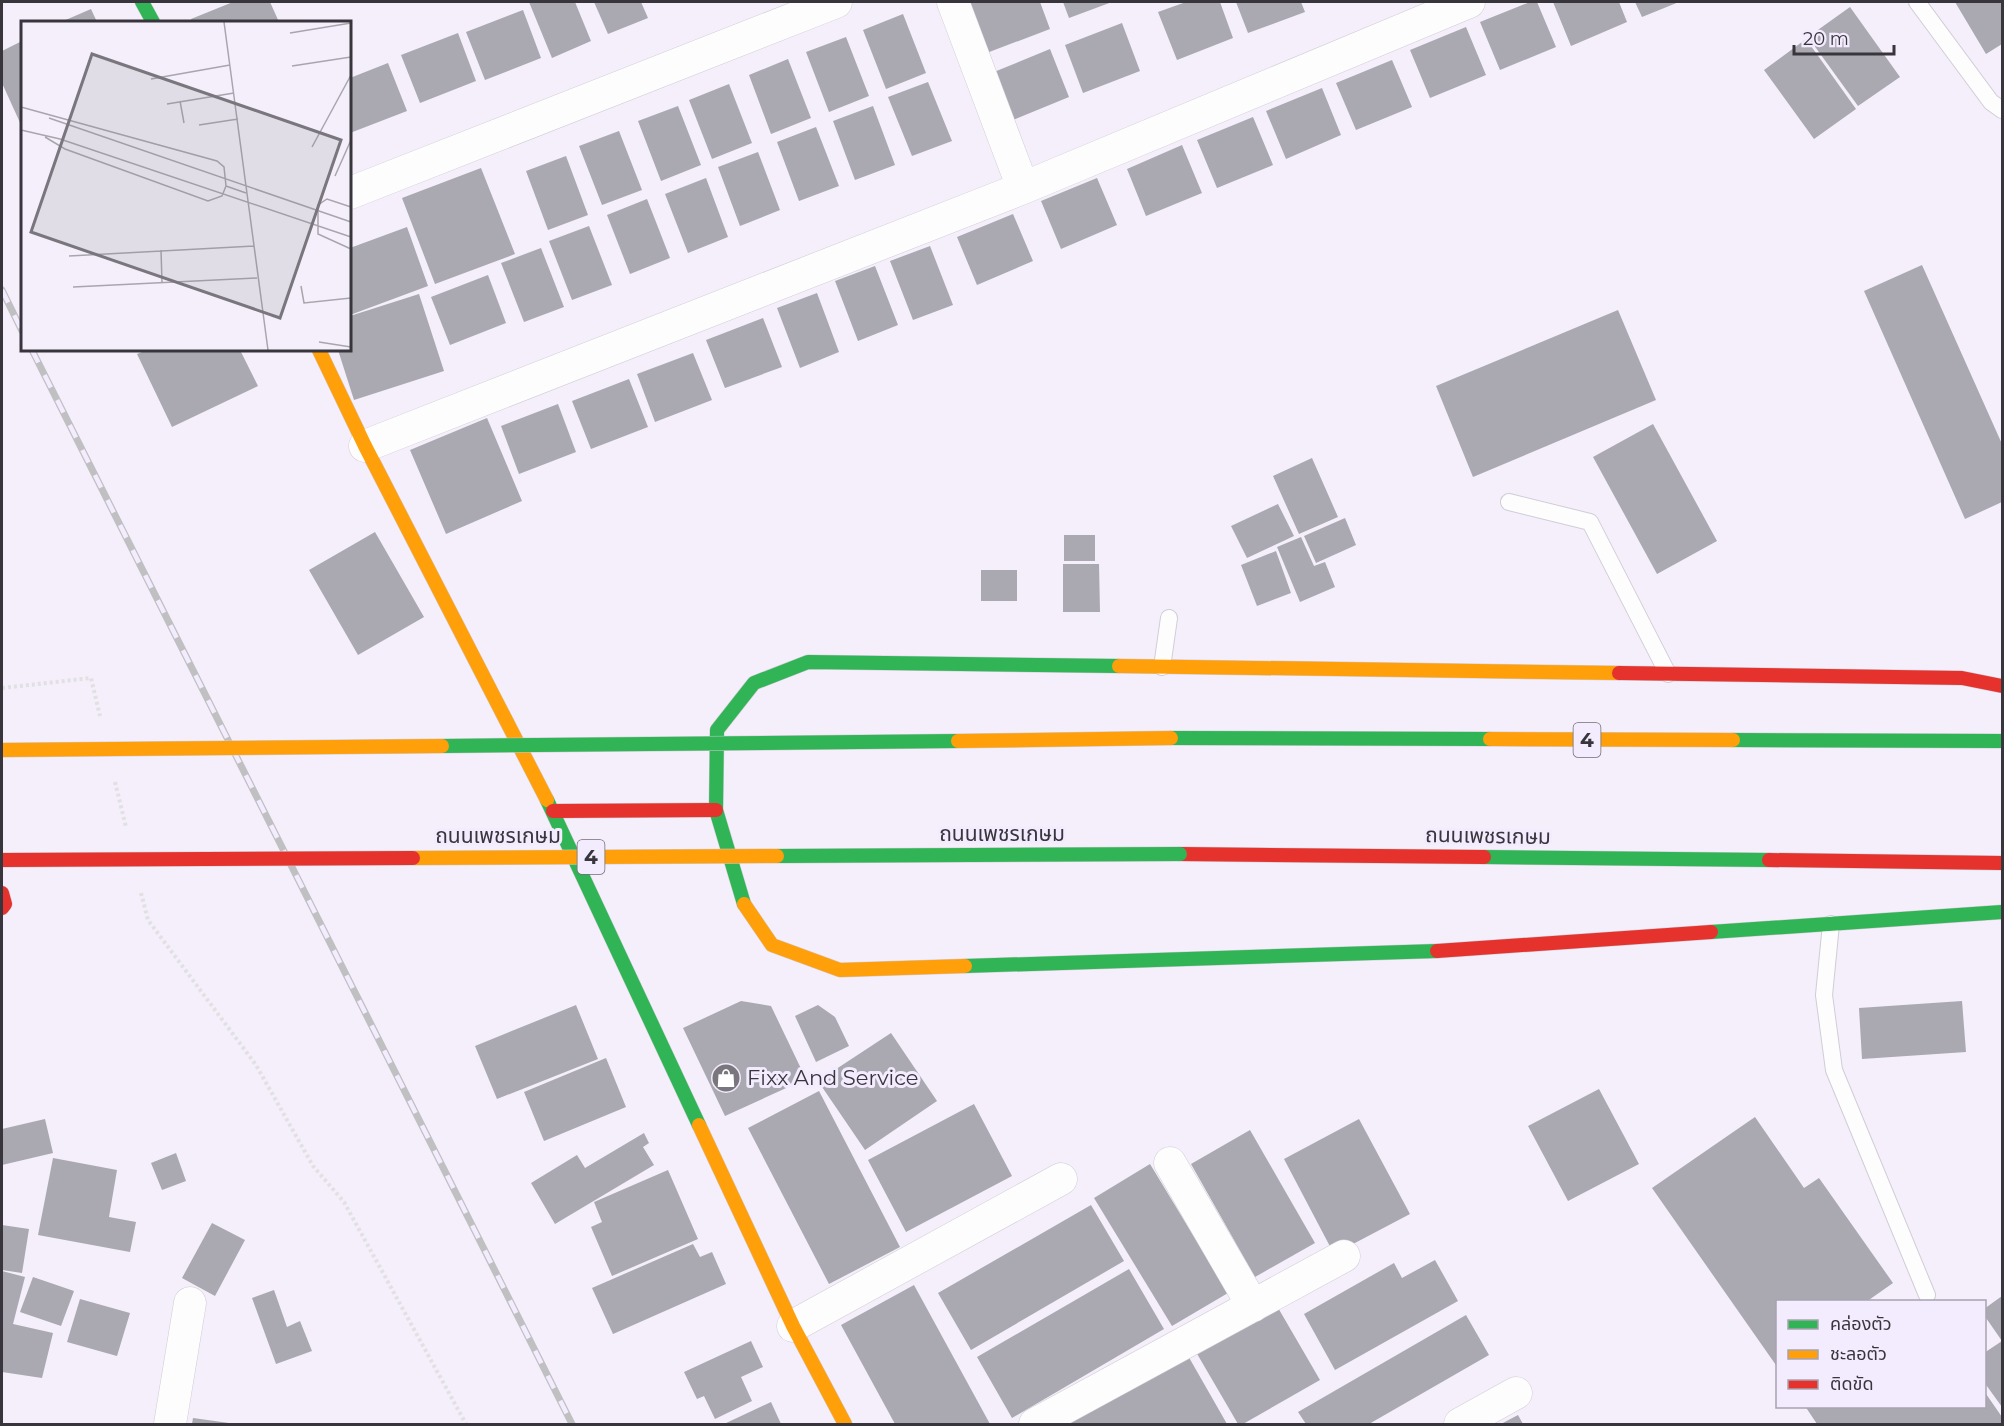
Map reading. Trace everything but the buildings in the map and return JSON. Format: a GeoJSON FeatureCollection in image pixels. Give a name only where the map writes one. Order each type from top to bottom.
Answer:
{"type":"FeatureCollection","features":[{"type":"Feature","properties":{"kind":"main road"},"geometry":{"type":"LineString","coordinates":[[142,2],[152,21]]}},
{"type":"Feature","properties":{"kind":"main road"},"geometry":{"type":"LineString","coordinates":[[319,351],[365,446],[553,811],[793,1326],[845,1425]]}},
{"type":"Feature","properties":{"kind":"main road"},"geometry":{"type":"LineString","coordinates":[[2002,686],[1962,678],[808,662],[753,683],[717,730],[716,810],[744,904],[772,945],[840,970],[1404,953],[2002,912]]}},
{"type":"Feature","properties":{"kind":"main road","name":"4"},"geometry":{"type":"LineString","coordinates":[[2,750],[1171,738],[2002,741]]}},
{"type":"Feature","properties":{"kind":"main road"},"geometry":{"type":"LineString","coordinates":[[553,811],[716,810]]}},
{"type":"Feature","properties":{"kind":"main road","name":"ถนนเพชรเกษม"},"geometry":{"type":"LineString","coordinates":[[2,860],[1180,854],[2002,863]]}},
{"type":"Feature","properties":{"kind":"main road"},"geometry":{"type":"LineString","coordinates":[[2,893],[5,904],[2,908]]}},
{"type":"Feature","properties":{"kind":"street"},"geometry":{"type":"LineString","coordinates":[[351,193],[836,2]]}},
{"type":"Feature","properties":{"kind":"street"},"geometry":{"type":"LineString","coordinates":[[953,2],[1023,189]]}},
{"type":"Feature","properties":{"kind":"street"},"geometry":{"type":"LineString","coordinates":[[365,446],[1023,189],[1469,2]]}},
{"type":"Feature","properties":{"kind":"street"},"geometry":{"type":"LineString","coordinates":[[1170,1163],[1253,1306]]}},
{"type":"Feature","properties":{"kind":"street"},"geometry":{"type":"LineString","coordinates":[[793,1326],[1062,1179]]}},
{"type":"Feature","properties":{"kind":"street"},"geometry":{"type":"LineString","coordinates":[[1035,1425],[1344,1256]]}},
{"type":"Feature","properties":{"kind":"street"},"geometry":{"type":"LineString","coordinates":[[170,1425],[190,1303]]}},
{"type":"Feature","properties":{"kind":"street"},"geometry":{"type":"LineString","coordinates":[[1460,1425],[1516,1393]]}},
{"type":"Feature","properties":{"kind":"lane"},"geometry":{"type":"LineString","coordinates":[[1917,2],[1991,102],[2002,110]]}},
{"type":"Feature","properties":{"kind":"lane"},"geometry":{"type":"LineString","coordinates":[[1509,502],[1590,522],[1668,674]]}},
{"type":"Feature","properties":{"kind":"lane"},"geometry":{"type":"LineString","coordinates":[[1162,667],[1169,618]]}},
{"type":"Feature","properties":{"kind":"lane"},"geometry":{"type":"LineString","coordinates":[[1831,924],[1824,995],[1834,1071],[1927,1295]]}},
{"type":"Feature","properties":{"kind":"path"},"geometry":{"type":"LineString","coordinates":[[256,1065],[313,1166],[344,1202],[466,1425]]}},
{"type":"Feature","properties":{"kind":"railway"},"geometry":{"type":"LineString","coordinates":[[2,290],[21,329]]}},
{"type":"Feature","properties":{"kind":"railway"},"geometry":{"type":"LineString","coordinates":[[33,351],[572,1424]]}},
{"type":"Feature","properties":{"kind":"traffic: fast"},"geometry":{"type":"LineString","coordinates":[[142,2],[152,21]]}},
{"type":"Feature","properties":{"kind":"traffic: fast"},"geometry":{"type":"LineString","coordinates":[[744,904],[716,810],[717,730],[754,683],[808,662],[1119,666]]}},
{"type":"Feature","properties":{"kind":"traffic: fast"},"geometry":{"type":"LineString","coordinates":[[1171,738],[1490,739]]}},
{"type":"Feature","properties":{"kind":"traffic: fast"},"geometry":{"type":"LineString","coordinates":[[1733,740],[2002,741]]}},
{"type":"Feature","properties":{"kind":"traffic: fast"},"geometry":{"type":"LineString","coordinates":[[442,746],[958,741]]}},
{"type":"Feature","properties":{"kind":"traffic: fast"},"geometry":{"type":"LineString","coordinates":[[547,800],[699,1125]]}},
{"type":"Feature","properties":{"kind":"traffic: fast"},"geometry":{"type":"LineString","coordinates":[[777,856],[1180,854]]}},
{"type":"Feature","properties":{"kind":"traffic: fast"},"geometry":{"type":"LineString","coordinates":[[1484,857],[1769,860]]}},
{"type":"Feature","properties":{"kind":"traffic: fast"},"geometry":{"type":"LineString","coordinates":[[1711,932],[2002,912]]}},
{"type":"Feature","properties":{"kind":"traffic: fast"},"geometry":{"type":"LineString","coordinates":[[965,966],[1437,951]]}},
{"type":"Feature","properties":{"kind":"traffic: slow"},"geometry":{"type":"LineString","coordinates":[[319,351],[365,446],[547,800]]}},
{"type":"Feature","properties":{"kind":"traffic: slow"},"geometry":{"type":"LineString","coordinates":[[1119,666],[1619,673]]}},
{"type":"Feature","properties":{"kind":"traffic: slow"},"geometry":{"type":"LineString","coordinates":[[958,741],[1171,738]]}},
{"type":"Feature","properties":{"kind":"traffic: slow"},"geometry":{"type":"LineString","coordinates":[[1490,739],[1733,740]]}},
{"type":"Feature","properties":{"kind":"traffic: slow"},"geometry":{"type":"LineString","coordinates":[[2,750],[442,746]]}},
{"type":"Feature","properties":{"kind":"traffic: slow"},"geometry":{"type":"LineString","coordinates":[[413,858],[777,856]]}},
{"type":"Feature","properties":{"kind":"traffic: slow"},"geometry":{"type":"LineString","coordinates":[[744,904],[772,945],[840,970],[965,966]]}},
{"type":"Feature","properties":{"kind":"traffic: slow"},"geometry":{"type":"LineString","coordinates":[[699,1125],[793,1326],[845,1424]]}},
{"type":"Feature","properties":{"kind":"traffic: jam"},"geometry":{"type":"LineString","coordinates":[[1619,673],[1962,678],[2002,686]]}},
{"type":"Feature","properties":{"kind":"traffic: jam"},"geometry":{"type":"LineString","coordinates":[[553,811],[716,810]]}},
{"type":"Feature","properties":{"kind":"traffic: jam"},"geometry":{"type":"LineString","coordinates":[[1180,854],[1484,857]]}},
{"type":"Feature","properties":{"kind":"traffic: jam"},"geometry":{"type":"LineString","coordinates":[[2,860],[413,858]]}},
{"type":"Feature","properties":{"kind":"traffic: jam"},"geometry":{"type":"LineString","coordinates":[[1769,860],[2002,863]]}},
{"type":"Feature","properties":{"kind":"traffic: jam"},"geometry":{"type":"LineString","coordinates":[[2,893],[5,904],[2,908]]}},
{"type":"Feature","properties":{"kind":"traffic: jam"},"geometry":{"type":"LineString","coordinates":[[1437,951],[1711,932]]}},
{"type":"Feature","properties":{"kind":"place","name":"Fixx And Service"},"geometry":{"type":"Point","coordinates":[726,1078]}}]}
